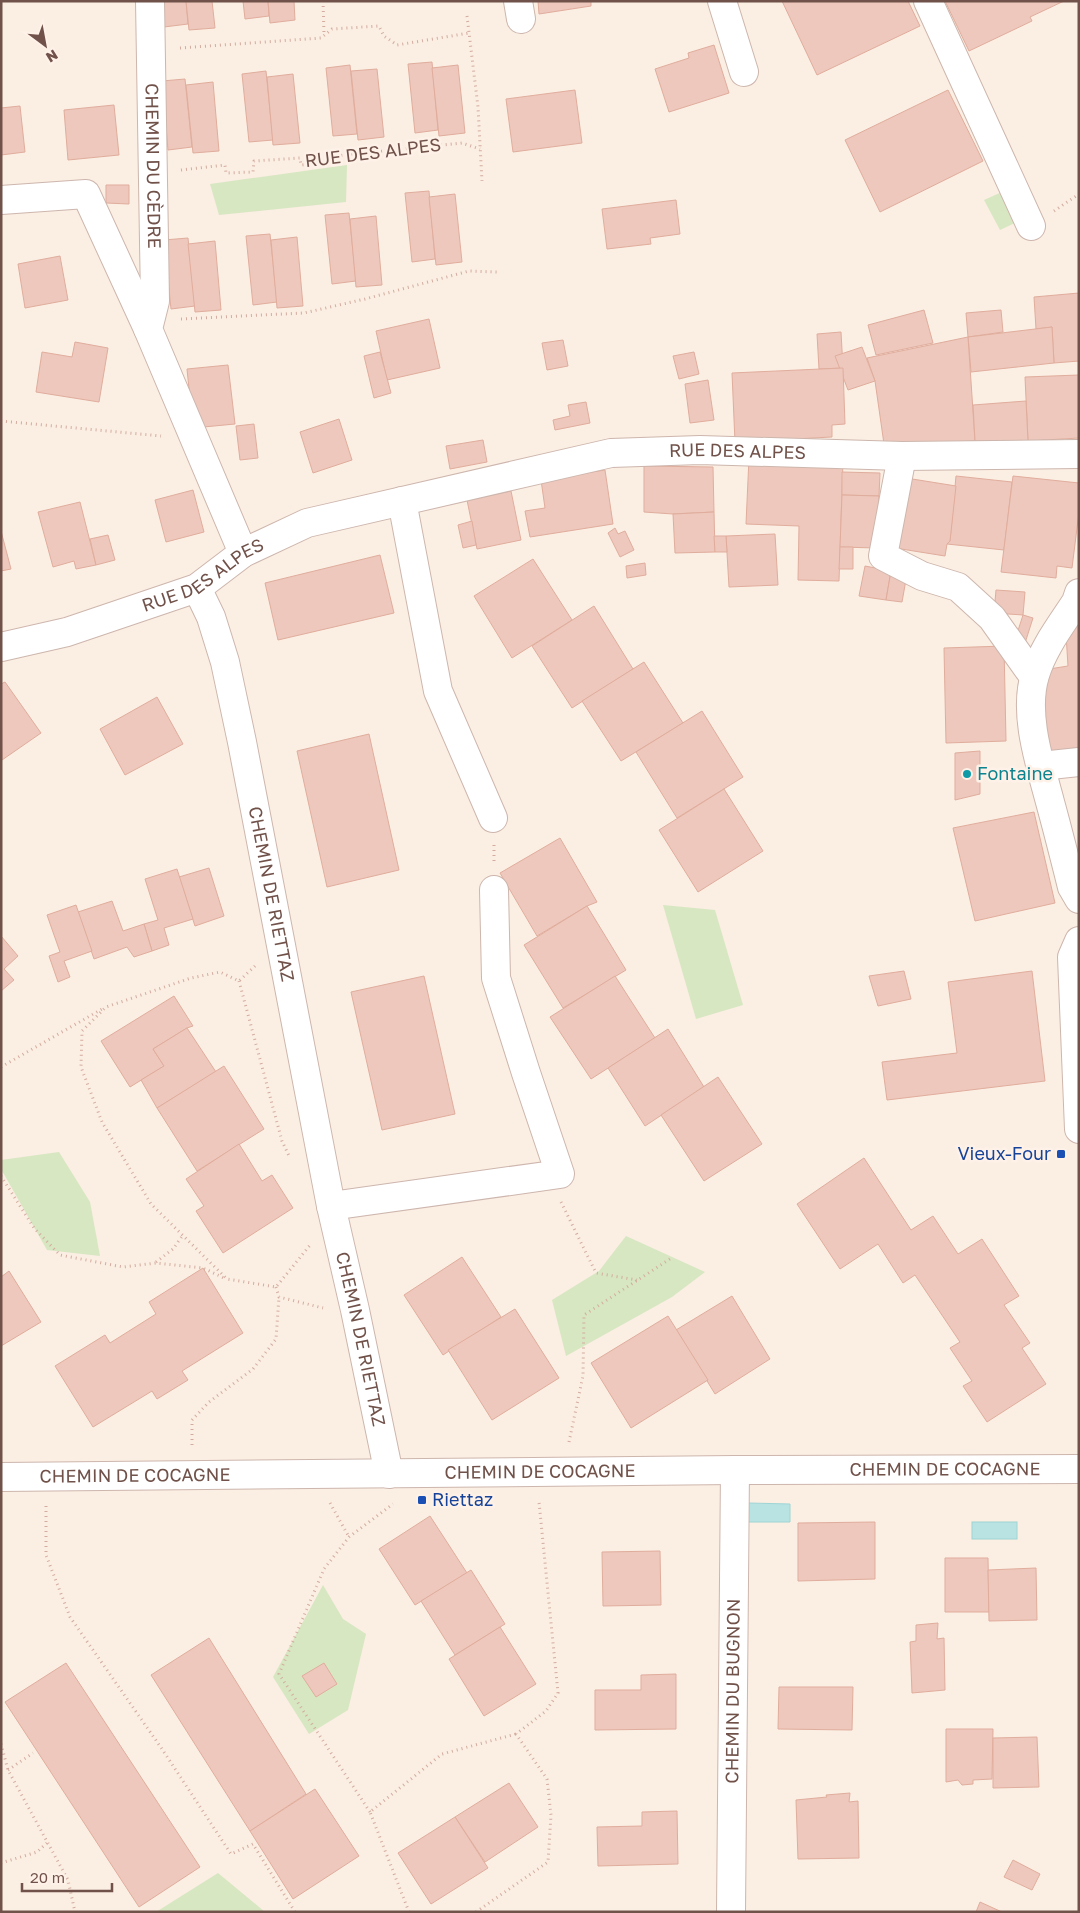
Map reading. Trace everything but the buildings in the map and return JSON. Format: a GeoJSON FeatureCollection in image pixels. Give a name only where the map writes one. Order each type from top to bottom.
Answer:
{"type":"FeatureCollection","features":[{"type":"Feature","properties":{"kind":"street","name":"CHEMIN DU CÈDRE"},"geometry":{"type":"LineString","coordinates":[[149,324],[155,301],[150,1]]}},
{"type":"Feature","properties":{"kind":"street"},"geometry":{"type":"LineString","coordinates":[[722,1],[744,72]]}},
{"type":"Feature","properties":{"kind":"street"},"geometry":{"type":"LineString","coordinates":[[928,1],[1031,226]]}},
{"type":"Feature","properties":{"kind":"street"},"geometry":{"type":"LineString","coordinates":[[1,200],[86,194],[149,324],[194,439],[243,553]]}},
{"type":"Feature","properties":{"kind":"street","name":"RUE DES ALPES"},"geometry":{"type":"LineString","coordinates":[[1,647],[67,632],[196,588],[243,553],[307,523],[611,454],[700,450],[902,456],[1079,454]]}},
{"type":"Feature","properties":{"kind":"street"},"geometry":{"type":"LineString","coordinates":[[902,456],[883,556],[922,576],[958,587],[992,618],[1034,677]]}},
{"type":"Feature","properties":{"kind":"street"},"geometry":{"type":"LineString","coordinates":[[402,501],[438,691],[493,818]]}},
{"type":"Feature","properties":{"kind":"street","name":"CHEMIN DE RIETTAZ"},"geometry":{"type":"LineString","coordinates":[[196,588],[211,617],[225,662],[246,759],[279,942],[331,1206],[353,1300],[389,1474]]}},
{"type":"Feature","properties":{"kind":"street"},"geometry":{"type":"LineString","coordinates":[[1079,593],[1076,602],[1042,656],[1034,677],[1032,704],[1033,729],[1041,766],[1072,887],[1079,900]]}},
{"type":"Feature","properties":{"kind":"street"},"geometry":{"type":"LineString","coordinates":[[1041,766],[1079,762]]}},
{"type":"Feature","properties":{"kind":"street"},"geometry":{"type":"LineString","coordinates":[[331,1206],[560,1174],[496,978],[494,890]]}},
{"type":"Feature","properties":{"kind":"street"},"geometry":{"type":"LineString","coordinates":[[1079,941],[1072,957],[1079,1129]]}},
{"type":"Feature","properties":{"kind":"street","name":"CHEMIN DE COCAGNE"},"geometry":{"type":"LineString","coordinates":[[1,1477],[735,1470],[1079,1469]]}},
{"type":"Feature","properties":{"kind":"street","name":"CHEMIN DU BUGNON"},"geometry":{"type":"LineString","coordinates":[[731,1912],[735,1470]]}},
{"type":"Feature","properties":{"kind":"path"},"geometry":{"type":"LineString","coordinates":[[323,1],[324,35]]}},
{"type":"Feature","properties":{"kind":"path"},"geometry":{"type":"LineString","coordinates":[[467,16],[478,107],[482,181]]}},
{"type":"Feature","properties":{"kind":"path"},"geometry":{"type":"LineString","coordinates":[[178,48],[321,38],[332,29],[379,26],[384,36],[397,45],[469,33]]}},
{"type":"Feature","properties":{"kind":"path","name":"RUE DES ALPES"},"geometry":{"type":"LineString","coordinates":[[177,170],[225,165],[226,173],[253,172],[254,161],[300,158],[301,165],[335,162],[335,156],[462,143],[480,149]]}},
{"type":"Feature","properties":{"kind":"path"},"geometry":{"type":"LineString","coordinates":[[149,324],[179,319],[304,313],[469,271],[497,272]]}},
{"type":"Feature","properties":{"kind":"path"},"geometry":{"type":"LineString","coordinates":[[1,421],[194,439]]}},
{"type":"Feature","properties":{"kind":"path"},"geometry":{"type":"LineString","coordinates":[[493,818],[494,890]]}},
{"type":"Feature","properties":{"kind":"path"},"geometry":{"type":"LineString","coordinates":[[239,981],[279,942]]}},
{"type":"Feature","properties":{"kind":"path"},"geometry":{"type":"LineString","coordinates":[[1,1068],[106,1007],[191,978],[220,972],[239,981],[282,1141],[292,1164]]}},
{"type":"Feature","properties":{"kind":"path"},"geometry":{"type":"LineString","coordinates":[[106,1007],[82,1031],[81,1067],[102,1122],[151,1204],[227,1279]]}},
{"type":"Feature","properties":{"kind":"path"},"geometry":{"type":"LineString","coordinates":[[1,1176],[34,1228],[60,1255],[123,1267],[156,1263],[203,1268],[227,1279],[276,1287]]}},
{"type":"Feature","properties":{"kind":"path"},"geometry":{"type":"LineString","coordinates":[[548,1176],[596,1273],[638,1280]]}},
{"type":"Feature","properties":{"kind":"path"},"geometry":{"type":"LineString","coordinates":[[156,1263],[173,1250],[182,1235]]}},
{"type":"Feature","properties":{"kind":"path"},"geometry":{"type":"LineString","coordinates":[[192,1448],[192,1420],[209,1402],[253,1369],[276,1339],[278,1298],[276,1287],[314,1241]]}},
{"type":"Feature","properties":{"kind":"path"},"geometry":{"type":"LineString","coordinates":[[568,1446],[583,1376],[584,1315],[672,1258]]}},
{"type":"Feature","properties":{"kind":"path"},"geometry":{"type":"LineString","coordinates":[[278,1298],[323,1308]]}},
{"type":"Feature","properties":{"kind":"path"},"geometry":{"type":"LineString","coordinates":[[398,1500],[349,1537],[324,1569],[279,1674],[370,1812],[409,1912]]}},
{"type":"Feature","properties":{"kind":"path","name":"CHEMIN DE COCAGNE"},"geometry":{"type":"LineString","coordinates":[[370,1812],[442,1754],[516,1734],[546,1712],[558,1693],[538,1500]]}},
{"type":"Feature","properties":{"kind":"path"},"geometry":{"type":"LineString","coordinates":[[330,1502],[349,1537]]}},
{"type":"Feature","properties":{"kind":"path","name":"CHEMIN DE COCAGNE"},"geometry":{"type":"LineString","coordinates":[[46,1505],[46,1554],[70,1617],[162,1749],[231,1854],[253,1844],[295,1912]]}},
{"type":"Feature","properties":{"kind":"path"},"geometry":{"type":"LineString","coordinates":[[476,1912],[548,1862],[551,1815],[547,1779],[516,1734]]}},
{"type":"Feature","properties":{"kind":"path"},"geometry":{"type":"LineString","coordinates":[[1,1744],[8,1770],[68,1880],[75,1912]]}},
{"type":"Feature","properties":{"kind":"path"},"geometry":{"type":"LineString","coordinates":[[8,1770],[33,1753]]}},
{"type":"Feature","properties":{"kind":"path"},"geometry":{"type":"LineString","coordinates":[[1,1863],[37,1852],[48,1842]]}},
{"type":"Feature","properties":{"kind":"green space"},"geometry":{"type":"Polygon","coordinates":[[[347,165],[346,202],[219,215],[210,184],[347,165]]]}},
{"type":"Feature","properties":{"kind":"green space"},"geometry":{"type":"Polygon","coordinates":[[[1022,183],[1030,216],[1000,230],[984,200],[1022,183]]]}},
{"type":"Feature","properties":{"kind":"green space"},"geometry":{"type":"Polygon","coordinates":[[[663,905],[715,910],[743,1005],[696,1019],[663,905]]]}},
{"type":"Feature","properties":{"kind":"green space"},"geometry":{"type":"Polygon","coordinates":[[[59,1152],[90,1202],[100,1256],[47,1250],[1,1169],[1,1160],[59,1152]]]}},
{"type":"Feature","properties":{"kind":"green space"},"geometry":{"type":"Polygon","coordinates":[[[626,1236],[705,1272],[672,1297],[566,1356],[552,1300],[599,1271],[626,1236]]]}},
{"type":"Feature","properties":{"kind":"green space"},"geometry":{"type":"Polygon","coordinates":[[[323,1585],[343,1619],[366,1634],[348,1710],[309,1734],[273,1677],[323,1585]]]}},
{"type":"Feature","properties":{"kind":"green space"},"geometry":{"type":"Polygon","coordinates":[[[218,1873],[265,1912],[156,1912],[218,1873]]]}},
{"type":"Feature","properties":{"kind":"water"},"geometry":{"type":"Polygon","coordinates":[[[748,1503],[790,1504],[790,1522],[748,1522],[748,1503]]]}},
{"type":"Feature","properties":{"kind":"water"},"geometry":{"type":"Polygon","coordinates":[[[972,1522],[1017,1522],[1017,1539],[972,1539],[972,1522]]]}},
{"type":"Feature","properties":{"kind":"place","name":"Fontaine"},"geometry":{"type":"Point","coordinates":[967,774]}},
{"type":"Feature","properties":{"kind":"place","name":"Vieux-Four"},"geometry":{"type":"Point","coordinates":[1061,1154]}},
{"type":"Feature","properties":{"kind":"place","name":"Riettaz"},"geometry":{"type":"Point","coordinates":[422,1500]}}]}
